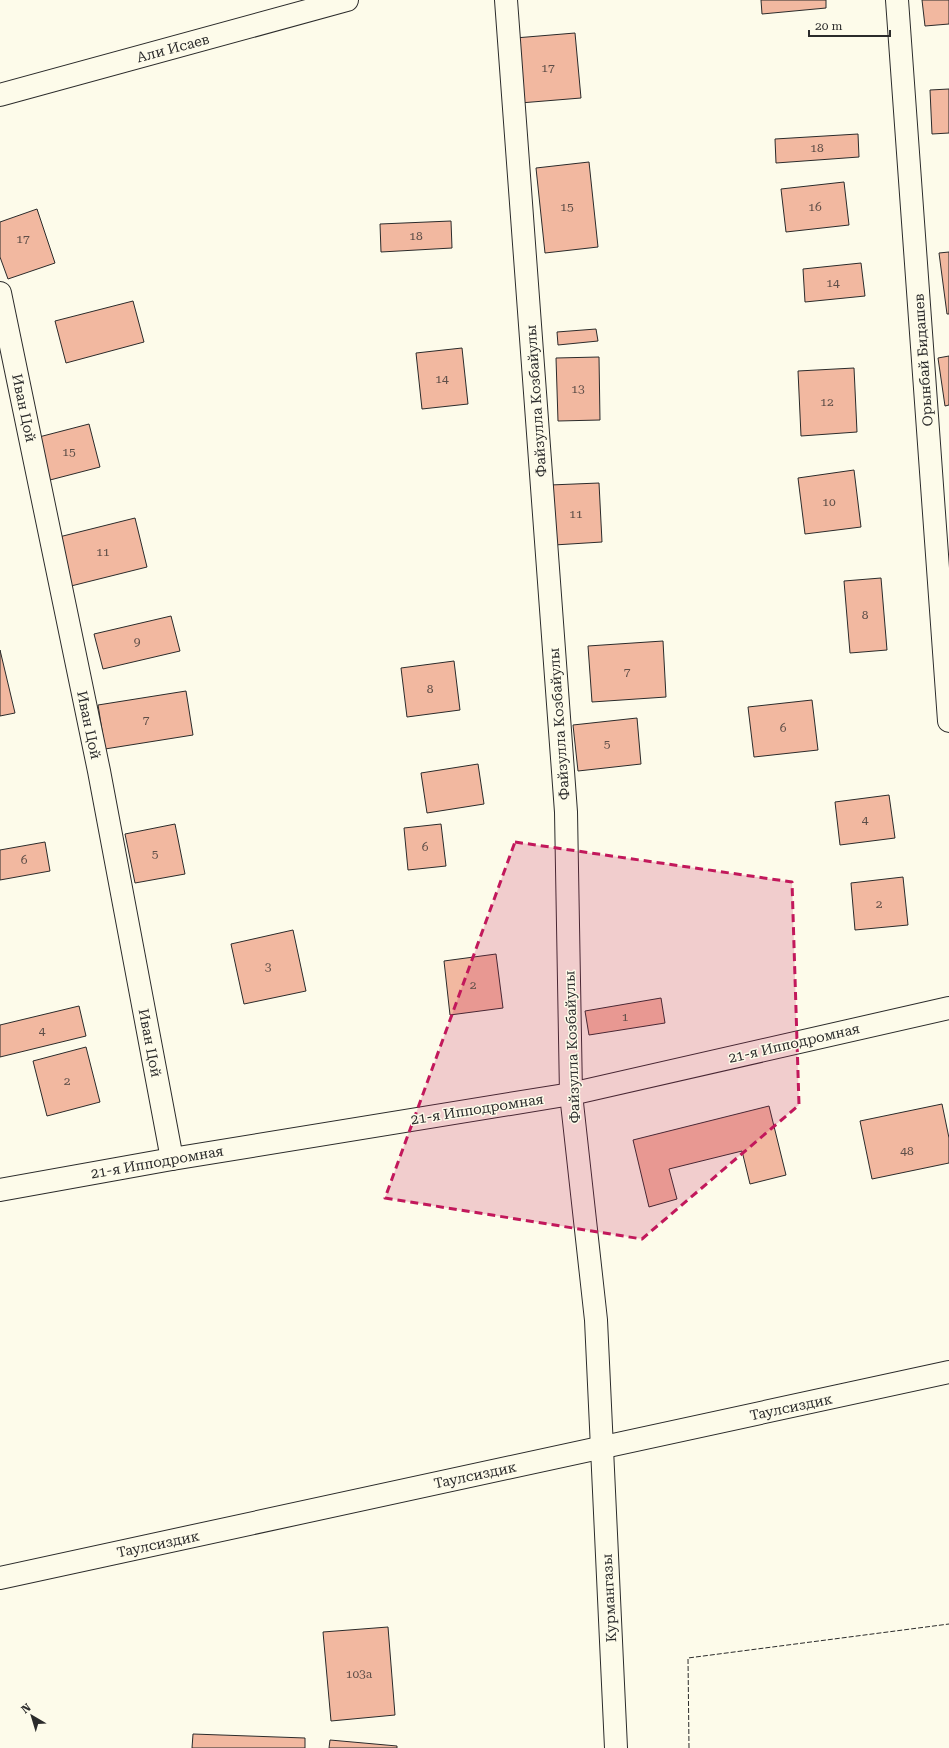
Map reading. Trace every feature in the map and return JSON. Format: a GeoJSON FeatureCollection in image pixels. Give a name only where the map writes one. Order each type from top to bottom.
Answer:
{"type":"FeatureCollection","features":[{"type":"Feature","properties":{"kind":"street","name":"Али Исаев"},"geometry":{"type":"LineString","coordinates":[[0,95],[347,0]]}},
{"type":"Feature","properties":{"kind":"street","name":"Файзулла Козбайулы"},"geometry":{"type":"LineString","coordinates":[[506,0],[566,812],[571,1094],[596,1320],[602,1448]]}},
{"type":"Feature","properties":{"kind":"street","name":"Орынбай Бидашев"},"geometry":{"type":"LineString","coordinates":[[897,0],[949,721]]}},
{"type":"Feature","properties":{"kind":"street","name":"Иван Цой"},"geometry":{"type":"LineString","coordinates":[[0,293],[99,771],[172,1159]]}},
{"type":"Feature","properties":{"kind":"street","name":"21-я Ипподромная"},"geometry":{"type":"LineString","coordinates":[[0,1190],[172,1159],[571,1094],[949,1008]]}},
{"type":"Feature","properties":{"kind":"street","name":"Таулсиздик"},"geometry":{"type":"LineString","coordinates":[[0,1578],[949,1372]]}},
{"type":"Feature","properties":{"kind":"street","name":"Курмангазы"},"geometry":{"type":"LineString","coordinates":[[602,1448],[616,1748]]}},
{"type":"Feature","properties":{"kind":"highlighted area"},"geometry":{"type":"Polygon","coordinates":[[[515,842],[792,882],[799,1105],[642,1239],[385,1198],[515,842]]]}},
{"type":"Feature","properties":{"kind":"building"},"geometry":{"type":"Polygon","coordinates":[[[761,0],[826,0],[826,8],[762,14],[761,0]]]}},
{"type":"Feature","properties":{"kind":"building"},"geometry":{"type":"Polygon","coordinates":[[[922,0],[949,0],[949,24],[925,26],[922,0]]]}},
{"type":"Feature","properties":{"kind":"building"},"geometry":{"type":"Polygon","coordinates":[[[575,33],[581,98],[520,103],[515,38],[575,33]]]}},
{"type":"Feature","properties":{"kind":"building"},"geometry":{"type":"Polygon","coordinates":[[[949,89],[949,133],[932,134],[930,90],[949,89]]]}},
{"type":"Feature","properties":{"kind":"building"},"geometry":{"type":"Polygon","coordinates":[[[858,134],[859,157],[776,163],[775,139],[858,134]]]}},
{"type":"Feature","properties":{"kind":"building"},"geometry":{"type":"Polygon","coordinates":[[[589,162],[598,247],[545,253],[536,168],[589,162]]]}},
{"type":"Feature","properties":{"kind":"building"},"geometry":{"type":"Polygon","coordinates":[[[844,182],[849,225],[786,232],[781,189],[844,182]]]}},
{"type":"Feature","properties":{"kind":"building"},"geometry":{"type":"Polygon","coordinates":[[[37,209],[55,263],[8,279],[0,257],[0,222],[37,209]]]}},
{"type":"Feature","properties":{"kind":"building"},"geometry":{"type":"Polygon","coordinates":[[[451,221],[452,248],[381,252],[380,224],[451,221]]]}},
{"type":"Feature","properties":{"kind":"building"},"geometry":{"type":"Polygon","coordinates":[[[949,252],[949,314],[947,314],[939,253],[949,252]]]}},
{"type":"Feature","properties":{"kind":"building"},"geometry":{"type":"Polygon","coordinates":[[[861,263],[865,296],[805,302],[803,269],[861,263]]]}},
{"type":"Feature","properties":{"kind":"building"},"geometry":{"type":"Polygon","coordinates":[[[133,301],[144,342],[66,363],[55,321],[133,301]]]}},
{"type":"Feature","properties":{"kind":"building"},"geometry":{"type":"Polygon","coordinates":[[[596,329],[598,341],[558,345],[557,332],[596,329]]]}},
{"type":"Feature","properties":{"kind":"building"},"geometry":{"type":"Polygon","coordinates":[[[462,348],[468,404],[422,409],[416,353],[462,348]]]}},
{"type":"Feature","properties":{"kind":"building"},"geometry":{"type":"Polygon","coordinates":[[[949,356],[949,405],[945,406],[938,358],[949,356]]]}},
{"type":"Feature","properties":{"kind":"building"},"geometry":{"type":"Polygon","coordinates":[[[599,357],[600,420],[558,421],[556,358],[599,357]]]}},
{"type":"Feature","properties":{"kind":"building"},"geometry":{"type":"Polygon","coordinates":[[[854,368],[857,432],[801,436],[798,371],[854,368]]]}},
{"type":"Feature","properties":{"kind":"building"},"geometry":{"type":"Polygon","coordinates":[[[89,424],[100,467],[50,480],[39,437],[89,424]]]}},
{"type":"Feature","properties":{"kind":"building"},"geometry":{"type":"Polygon","coordinates":[[[854,470],[861,527],[805,534],[798,478],[854,470]]]}},
{"type":"Feature","properties":{"kind":"building"},"geometry":{"type":"Polygon","coordinates":[[[599,483],[602,542],[554,545],[550,485],[599,483]]]}},
{"type":"Feature","properties":{"kind":"building"},"geometry":{"type":"Polygon","coordinates":[[[135,518],[147,567],[71,586],[59,537],[135,518]]]}},
{"type":"Feature","properties":{"kind":"building"},"geometry":{"type":"Polygon","coordinates":[[[881,578],[887,650],[850,653],[844,581],[881,578]]]}},
{"type":"Feature","properties":{"kind":"building"},"geometry":{"type":"Polygon","coordinates":[[[171,616],[180,651],[103,669],[94,634],[171,616]]]}},
{"type":"Feature","properties":{"kind":"building"},"geometry":{"type":"Polygon","coordinates":[[[663,641],[666,697],[592,702],[588,646],[663,641]]]}},
{"type":"Feature","properties":{"kind":"building"},"geometry":{"type":"Polygon","coordinates":[[[0,650],[15,713],[0,716],[0,650]]]}},
{"type":"Feature","properties":{"kind":"building"},"geometry":{"type":"Polygon","coordinates":[[[454,661],[460,710],[407,717],[401,668],[454,661]]]}},
{"type":"Feature","properties":{"kind":"building"},"geometry":{"type":"Polygon","coordinates":[[[186,691],[193,735],[105,749],[98,705],[186,691]]]}},
{"type":"Feature","properties":{"kind":"building"},"geometry":{"type":"Polygon","coordinates":[[[812,700],[818,750],[754,757],[748,707],[812,700]]]}},
{"type":"Feature","properties":{"kind":"building"},"geometry":{"type":"Polygon","coordinates":[[[637,718],[641,764],[578,771],[573,725],[637,718]]]}},
{"type":"Feature","properties":{"kind":"building"},"geometry":{"type":"Polygon","coordinates":[[[478,764],[484,804],[427,813],[421,773],[478,764]]]}},
{"type":"Feature","properties":{"kind":"building"},"geometry":{"type":"Polygon","coordinates":[[[889,795],[895,838],[840,845],[835,802],[889,795]]]}},
{"type":"Feature","properties":{"kind":"building"},"geometry":{"type":"Polygon","coordinates":[[[175,824],[185,874],[135,883],[125,834],[175,824]]]}},
{"type":"Feature","properties":{"kind":"building"},"geometry":{"type":"Polygon","coordinates":[[[441,824],[446,866],[408,870],[404,828],[441,824]]]}},
{"type":"Feature","properties":{"kind":"building"},"geometry":{"type":"Polygon","coordinates":[[[45,842],[50,871],[0,880],[0,850],[45,842]]]}},
{"type":"Feature","properties":{"kind":"building"},"geometry":{"type":"Polygon","coordinates":[[[903,877],[908,925],[855,930],[851,883],[903,877]]]}},
{"type":"Feature","properties":{"kind":"building"},"geometry":{"type":"Polygon","coordinates":[[[293,930],[306,991],[244,1004],[231,944],[293,930]]]}},
{"type":"Feature","properties":{"kind":"building"},"geometry":{"type":"Polygon","coordinates":[[[496,954],[503,1008],[450,1015],[444,961],[496,954]]]}},
{"type":"Feature","properties":{"kind":"building"},"geometry":{"type":"Polygon","coordinates":[[[661,998],[665,1023],[589,1035],[585,1011],[661,998]]]}},
{"type":"Feature","properties":{"kind":"building"},"geometry":{"type":"Polygon","coordinates":[[[79,1006],[86,1036],[0,1057],[0,1025],[79,1006]]]}},
{"type":"Feature","properties":{"kind":"building"},"geometry":{"type":"Polygon","coordinates":[[[86,1047],[100,1102],[47,1116],[33,1061],[86,1047]]]}},
{"type":"Feature","properties":{"kind":"building"},"geometry":{"type":"Polygon","coordinates":[[[942,1104],[949,1138],[949,1163],[872,1179],[860,1121],[942,1104]]]}},
{"type":"Feature","properties":{"kind":"building"},"geometry":{"type":"Polygon","coordinates":[[[769,1106],[786,1175],[750,1184],[742,1151],[669,1169],[677,1199],[649,1207],[633,1140],[769,1106]]]}},
{"type":"Feature","properties":{"kind":"building"},"geometry":{"type":"Polygon","coordinates":[[[388,1627],[395,1715],[331,1721],[323,1632],[388,1627]]]}},
{"type":"Feature","properties":{"kind":"building"},"geometry":{"type":"Polygon","coordinates":[[[193,1734],[305,1738],[305,1748],[192,1748],[193,1734]]]}},
{"type":"Feature","properties":{"kind":"building"},"geometry":{"type":"Polygon","coordinates":[[[330,1740],[397,1746],[397,1748],[329,1748],[330,1740]]]}},
{"type":"Feature","properties":{"kind":"fence"},"geometry":{"type":"LineString","coordinates":[[689,1748],[688,1658],[949,1624]]}}]}
